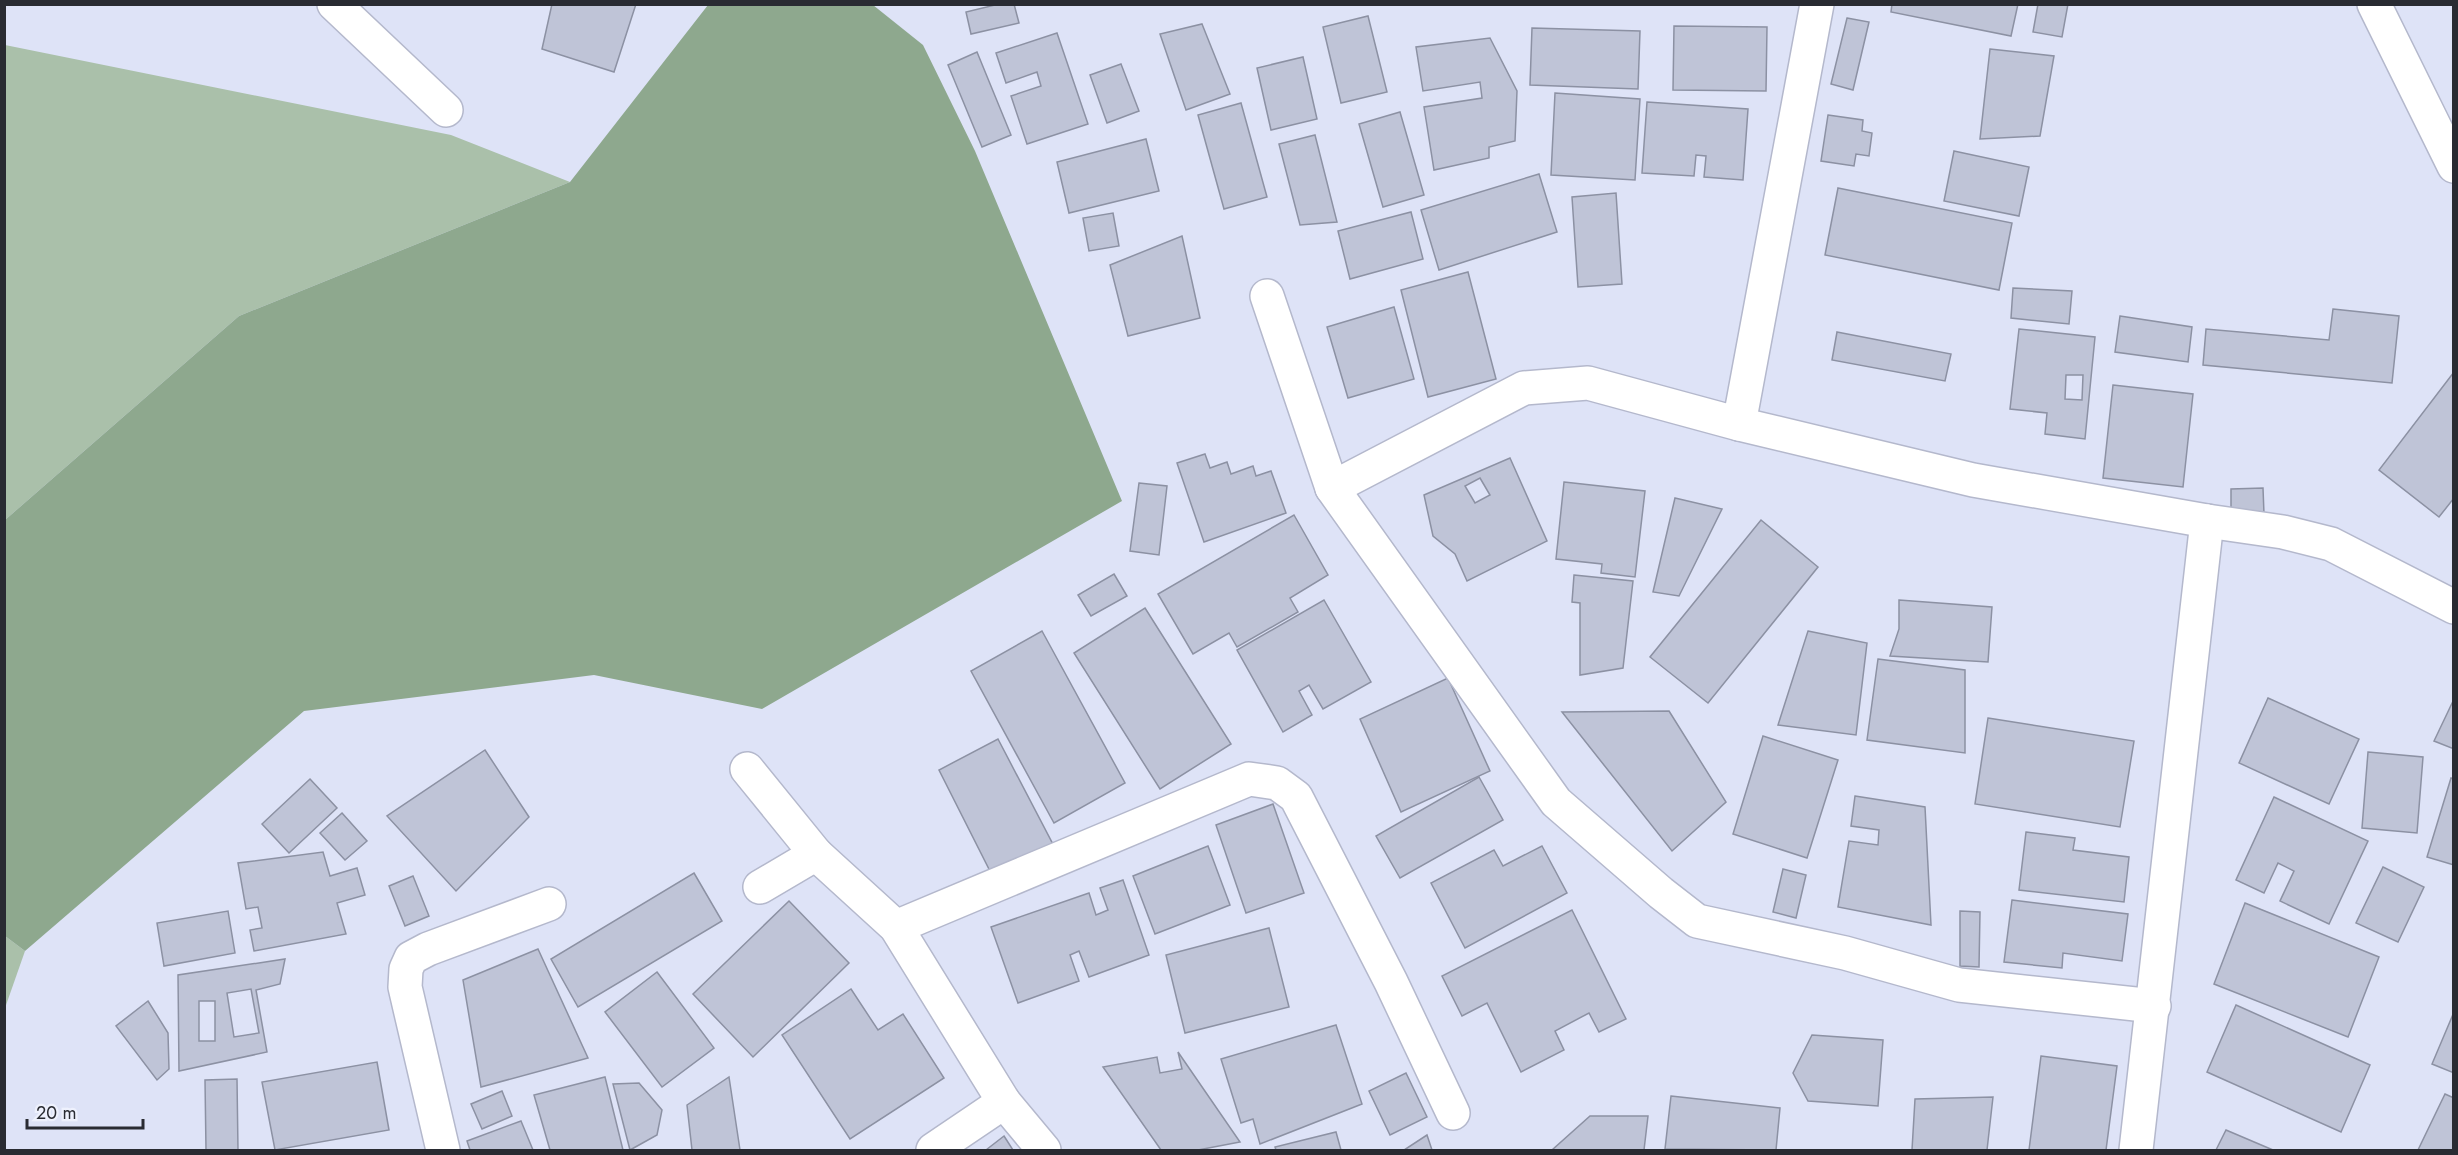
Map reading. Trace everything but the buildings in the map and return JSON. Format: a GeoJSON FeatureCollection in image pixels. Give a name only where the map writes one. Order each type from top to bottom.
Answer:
{"type":"FeatureCollection","features":[{"type":"Feature","properties":{"kind":"street"},"geometry":{"type":"LineString","coordinates":[[334,4],[446,110]]}},
{"type":"Feature","properties":{"kind":"street"},"geometry":{"type":"LineString","coordinates":[[1739,424],[1817,4]]}},
{"type":"Feature","properties":{"kind":"street"},"geometry":{"type":"LineString","coordinates":[[2374,4],[2454,166]]}},
{"type":"Feature","properties":{"kind":"street"},"geometry":{"type":"LineString","coordinates":[[1267,296],[1332,488],[1556,801],[1697,921],[1845,953],[1959,986],[2154,1006]]}},
{"type":"Feature","properties":{"kind":"street"},"geometry":{"type":"LineString","coordinates":[[1332,488],[1524,388],[1588,383],[1739,424],[1973,480],[2283,532],[2331,544],[2454,607]]}},
{"type":"Feature","properties":{"kind":"street"},"geometry":{"type":"LineString","coordinates":[[2136,1150],[2207,521]]}},
{"type":"Feature","properties":{"kind":"street"},"geometry":{"type":"LineString","coordinates":[[747,769],[816,854],[896,927],[1004,1102],[1044,1150]]}},
{"type":"Feature","properties":{"kind":"street"},"geometry":{"type":"LineString","coordinates":[[896,927],[1250,779],[1277,783],[1296,797],[1391,982],[1453,1113]]}},
{"type":"Feature","properties":{"kind":"street"},"geometry":{"type":"LineString","coordinates":[[760,887],[816,854]]}},
{"type":"Feature","properties":{"kind":"street"},"geometry":{"type":"LineString","coordinates":[[443,1150],[405,987],[406,969],[411,958],[428,949],[549,904]]}},
{"type":"Feature","properties":{"kind":"street"},"geometry":{"type":"LineString","coordinates":[[933,1150],[1004,1102]]}},
{"type":"Feature","properties":{"kind":"green space"},"geometry":{"type":"Polygon","coordinates":[[[708,5],[873,5],[923,45],[975,151],[1122,501],[762,709],[594,675],[304,711],[25,951],[5,936],[5,520],[239,316],[570,182],[708,5]]]}},
{"type":"Feature","properties":{"kind":"green space"},"geometry":{"type":"Polygon","coordinates":[[[5,45],[451,135],[570,182],[239,316],[5,520],[5,45]]]}},
{"type":"Feature","properties":{"kind":"green space"},"geometry":{"type":"Polygon","coordinates":[[[5,936],[25,951],[5,1008],[5,936]]]}}]}
